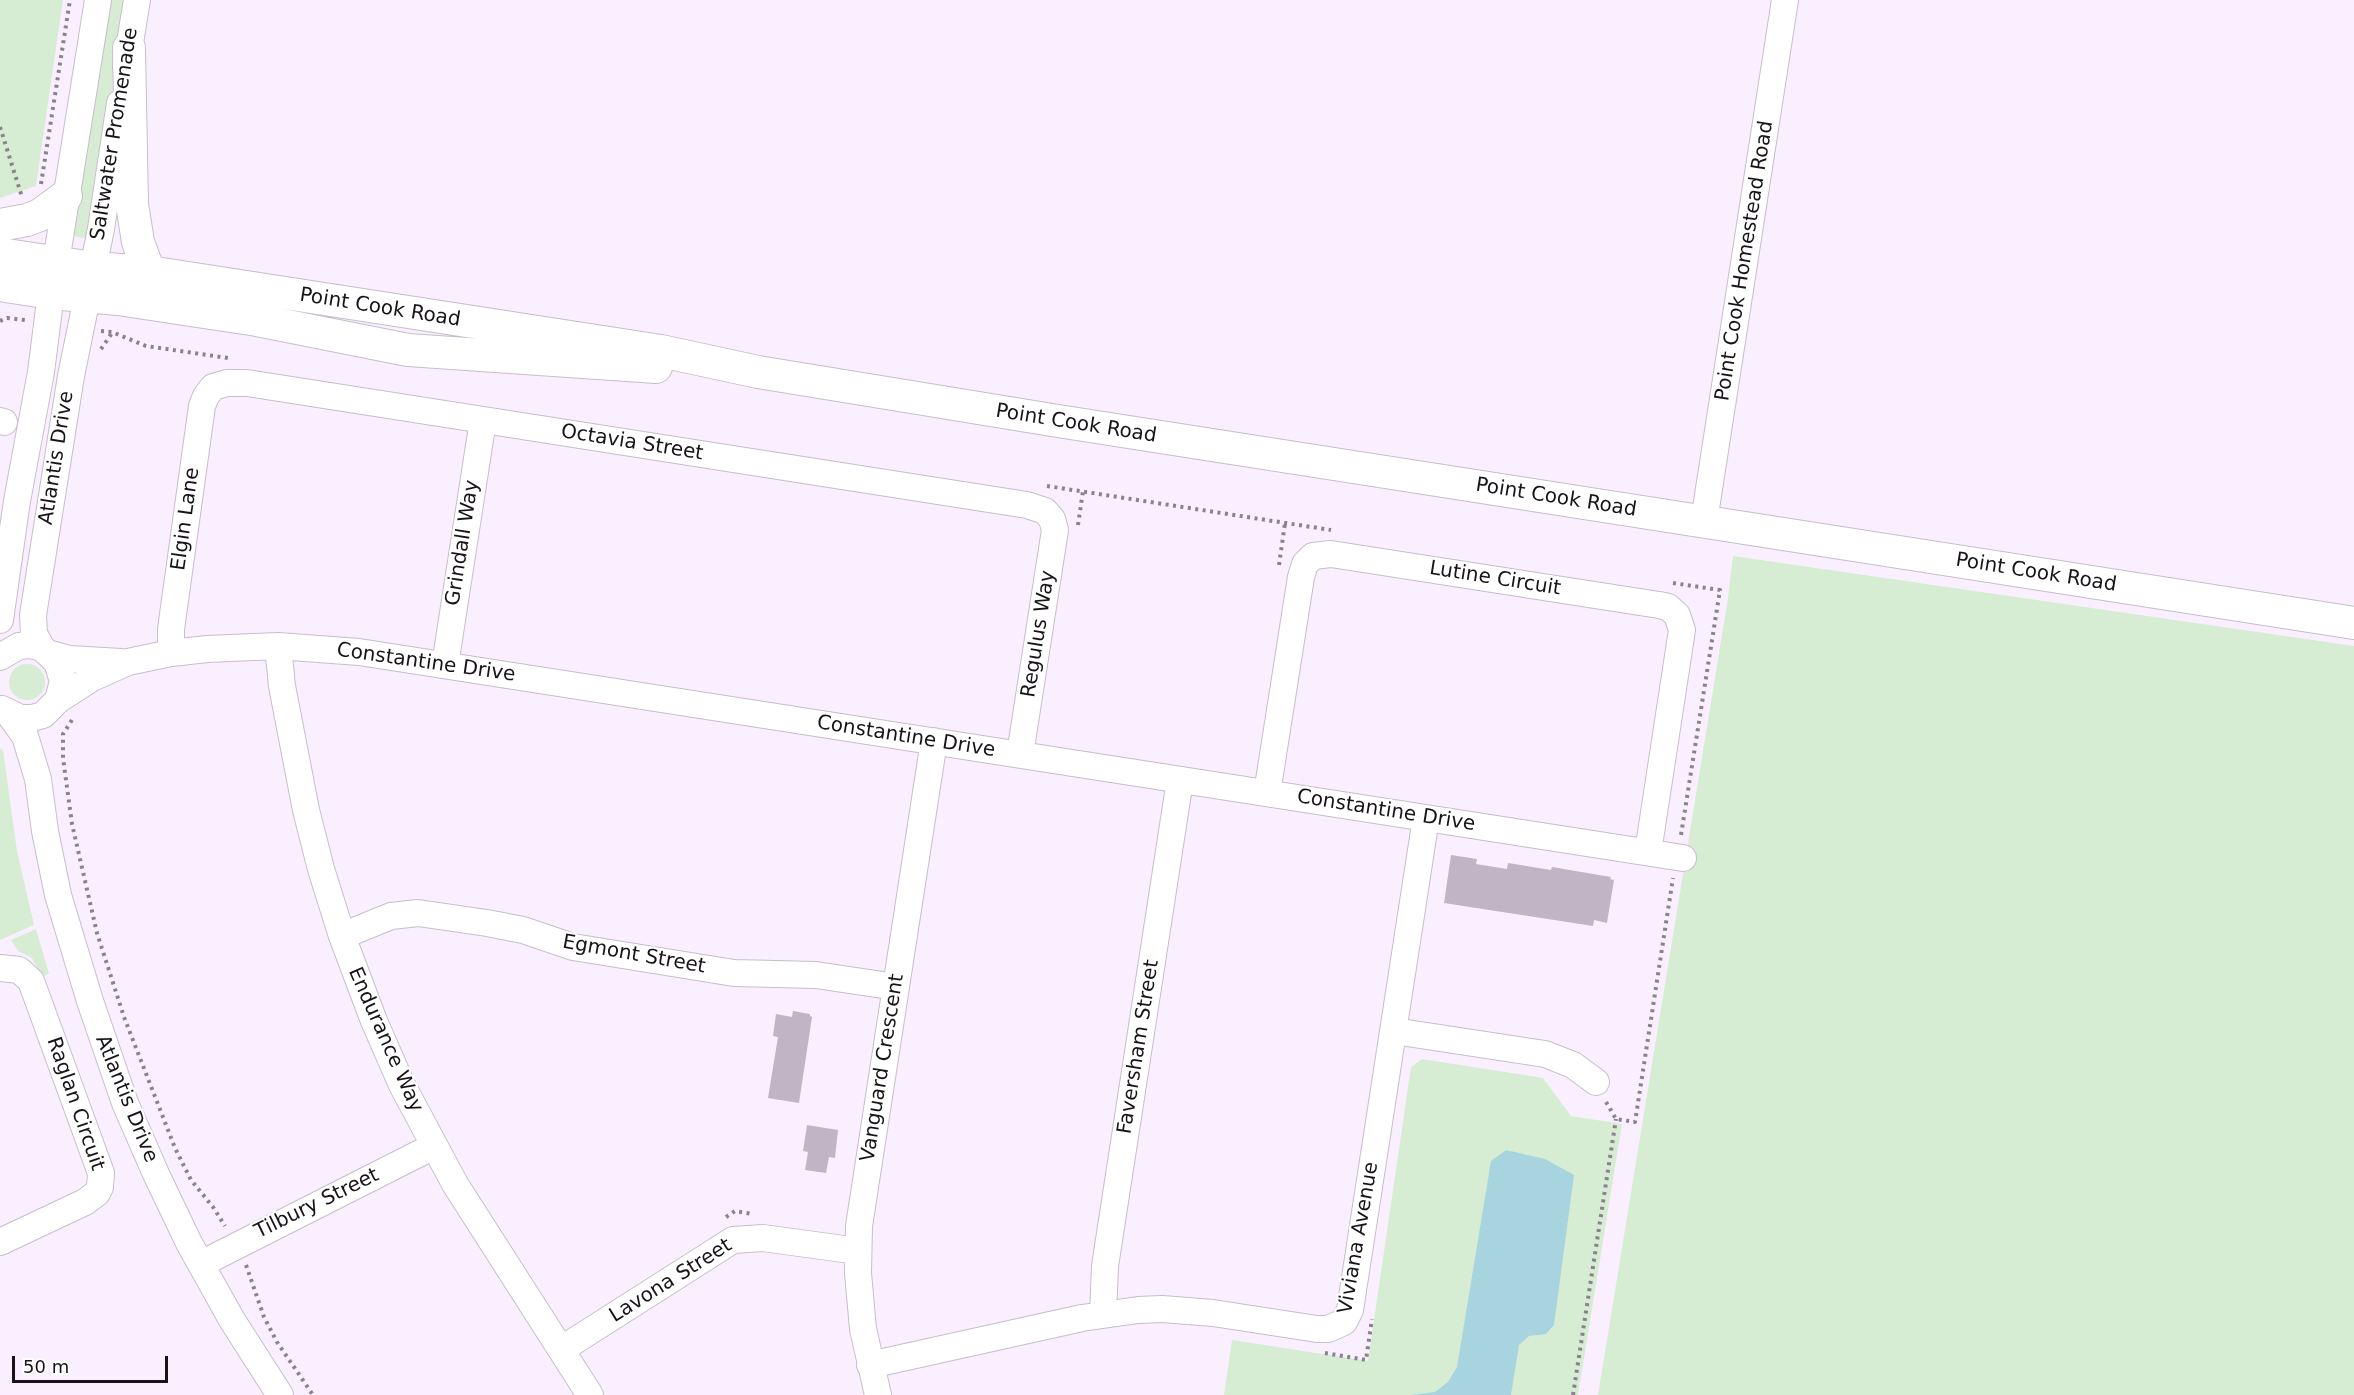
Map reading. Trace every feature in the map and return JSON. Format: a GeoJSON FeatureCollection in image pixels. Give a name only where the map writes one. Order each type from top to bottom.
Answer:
{"type":"FeatureCollection","features":[{"type":"Feature","properties":{"kind":"main road"},"geometry":{"type":"LineString","coordinates":[[129,48],[132,204],[138,242],[149,272]]}},
{"type":"Feature","properties":{"kind":"main road"},"geometry":{"type":"LineString","coordinates":[[0,225],[40,215],[53,192]]}},
{"type":"Feature","properties":{"kind":"main road","name":"Point Cook Road"},"geometry":{"type":"LineString","coordinates":[[0,254],[56,263],[89,282],[257,320],[408,350],[600,365],[758,372]]}},
{"type":"Feature","properties":{"kind":"main road","name":"Point Cook Road"},"geometry":{"type":"LineString","coordinates":[[0,285],[51,293],[89,282],[149,272],[661,351],[758,372],[1058,421],[2354,623]]}},
{"type":"Feature","properties":{"kind":"street","name":"Saltwater Promenade"},"geometry":{"type":"LineString","coordinates":[[56,263],[53,192],[98,0]]}},
{"type":"Feature","properties":{"kind":"street","name":"Saltwater Promenade"},"geometry":{"type":"LineString","coordinates":[[89,282],[137,0]]}},
{"type":"Feature","properties":{"kind":"street","name":"Point Cook Homestead Road"},"geometry":{"type":"LineString","coordinates":[[1704,521],[1785,0]]}},
{"type":"Feature","properties":{"kind":"street","name":"Atlantis Drive"},"geometry":{"type":"LineString","coordinates":[[0,620],[9,498],[41,372],[56,263]]}},
{"type":"Feature","properties":{"kind":"street","name":"Atlantis Drive"},"geometry":{"type":"LineString","coordinates":[[38,779],[42,747],[63,681],[61,671],[34,634],[33,615],[89,282]]}},
{"type":"Feature","properties":{"kind":"street","name":"Octavia Street"},"geometry":{"type":"LineString","coordinates":[[213,387],[227,383],[247,383],[1027,505],[1036,507],[1049,515]]}},
{"type":"Feature","properties":{"kind":"street","name":"Elgin Lane"},"geometry":{"type":"LineString","coordinates":[[171,653],[171,629],[202,406],[213,387]]}},
{"type":"Feature","properties":{"kind":"street","name":"Grindall Way"},"geometry":{"type":"LineString","coordinates":[[445,665],[483,420]]}},
{"type":"Feature","properties":{"kind":"street","name":"Regulus Way"},"geometry":{"type":"LineString","coordinates":[[1020,754],[1054,537],[1054,525],[1049,515]]}},
{"type":"Feature","properties":{"kind":"street","name":"Lutine Circuit"},"geometry":{"type":"LineString","coordinates":[[1267,793],[1300,578],[1305,564],[1313,556],[1331,554],[1659,605],[1677,615],[1682,630],[1648,852]]}},
{"type":"Feature","properties":{"kind":"street","name":"Constantine Drive"},"geometry":{"type":"LineString","coordinates":[[0,657],[8,650],[30,645],[69,659],[128,662]]}},
{"type":"Feature","properties":{"kind":"street","name":"Constantine Drive"},"geometry":{"type":"LineString","coordinates":[[3,710],[20,718],[43,715],[84,683],[128,662],[171,653],[278,646],[359,652],[1683,858]]}},
{"type":"Feature","properties":{"kind":"street","name":"Endurance Way"},"geometry":{"type":"LineString","coordinates":[[278,646],[282,686],[306,810],[321,869],[342,936],[386,1051],[434,1146],[473,1215],[590,1395]]}},
{"type":"Feature","properties":{"kind":"street","name":"Atlantis Drive"},"geometry":{"type":"LineString","coordinates":[[3,710],[25,736],[38,779],[45,831],[58,895],[100,1032],[140,1139],[201,1264],[272,1392]]}},
{"type":"Feature","properties":{"kind":"street","name":"Vanguard Crescent"},"geometry":{"type":"LineString","coordinates":[[878,1395],[863,1329],[858,1251],[863,1197],[934,741]]}},
{"type":"Feature","properties":{"kind":"street","name":"Faversham Street"},"geometry":{"type":"LineString","coordinates":[[1102,1314],[1105,1266],[1180,780]]}},
{"type":"Feature","properties":{"kind":"street","name":"Viviana Avenue"},"geometry":{"type":"LineString","coordinates":[[870,1365],[1102,1314],[1138,1310],[1186,1310],[1317,1329],[1328,1329],[1344,1322],[1350,1310],[1426,818]]}},
{"type":"Feature","properties":{"kind":"street","name":"Egmont Street"},"geometry":{"type":"LineString","coordinates":[[342,936],[391,916],[418,913],[523,930],[573,947],[734,973],[816,975],[896,987]]}},
{"type":"Feature","properties":{"kind":"street","name":"Raglan Circuit"},"geometry":{"type":"LineString","coordinates":[[0,968],[19,970],[31,981],[101,1173],[97,1192],[85,1203],[0,1242]]}},
{"type":"Feature","properties":{"kind":"street"},"geometry":{"type":"LineString","coordinates":[[1394,1031],[1545,1054],[1573,1065],[1596,1082]]}},
{"type":"Feature","properties":{"kind":"street","name":"Tilbury Street"},"geometry":{"type":"LineString","coordinates":[[201,1264],[434,1146]]}},
{"type":"Feature","properties":{"kind":"street","name":"Lavona Street"},"geometry":{"type":"LineString","coordinates":[[562,1349],[733,1240],[763,1238],[858,1251]]}},
{"type":"Feature","properties":{"kind":"path"},"geometry":{"type":"LineString","coordinates":[[53,192],[48,133],[70,0]]}},
{"type":"Feature","properties":{"kind":"path"},"geometry":{"type":"LineString","coordinates":[[0,127],[23,201]]}},
{"type":"Feature","properties":{"kind":"path"},"geometry":{"type":"LineString","coordinates":[[97,356],[112,332]]}},
{"type":"Feature","properties":{"kind":"path"},"geometry":{"type":"LineString","coordinates":[[84,683],[86,701],[63,734],[63,749],[72,824],[97,933],[124,1017],[175,1148],[191,1180],[213,1207],[236,1245],[248,1269],[264,1317],[272,1333],[313,1395]]}},
{"type":"Feature","properties":{"kind":"path"},"geometry":{"type":"LineString","coordinates":[[1573,1395],[1616,1119]]}},
{"type":"Feature","properties":{"kind":"path"},"geometry":{"type":"LineString","coordinates":[[1321,1353],[1366,1360],[1373,1313]]}},
{"type":"Feature","properties":{"kind":"green space"},"geometry":{"type":"Polygon","coordinates":[[[0,0],[63,0],[36,186],[0,198],[0,0]]]}},
{"type":"Feature","properties":{"kind":"green space"},"geometry":{"type":"Polygon","coordinates":[[[108,0],[127,0],[93,216],[85,238],[72,236],[108,0]]]}},
{"type":"Feature","properties":{"kind":"green space"},"geometry":{"type":"Polygon","coordinates":[[[1733,556],[2354,646],[2354,1395],[1598,1395],[1733,556]]]}},
{"type":"Feature","properties":{"kind":"green space"},"geometry":{"type":"Polygon","coordinates":[[[27,664],[40,669],[45,682],[40,695],[27,700],[14,695],[9,682],[14,669],[27,664]]]}},
{"type":"Feature","properties":{"kind":"green space"},"geometry":{"type":"Polygon","coordinates":[[[0,748],[3,750],[17,851],[34,925],[0,940],[0,748]]]}},
{"type":"Feature","properties":{"kind":"green space"},"geometry":{"type":"Polygon","coordinates":[[[36,929],[49,974],[44,976],[41,975],[32,958],[18,951],[11,940],[36,929]]]}},
{"type":"Feature","properties":{"kind":"green space"},"geometry":{"type":"Polygon","coordinates":[[[1422,1059],[1543,1078],[1571,1116],[1622,1124],[1578,1395],[1224,1395],[1232,1340],[1368,1361],[1411,1067],[1422,1059]]]}},
{"type":"Feature","properties":{"kind":"water"},"geometry":{"type":"Polygon","coordinates":[[[1506,1150],[1545,1159],[1574,1175],[1554,1325],[1546,1334],[1529,1336],[1519,1345],[1511,1395],[1410,1395],[1435,1392],[1448,1382],[1457,1367],[1491,1161],[1506,1150]]]}},
{"type":"Feature","properties":{"kind":"building"},"geometry":{"type":"Polygon","coordinates":[[[1451,855],[1477,859],[1476,864],[1507,869],[1508,863],[1551,870],[1552,867],[1611,877],[1610,879],[1614,880],[1607,923],[1594,920],[1593,926],[1444,903],[1451,855]]]}},
{"type":"Feature","properties":{"kind":"building"},"geometry":{"type":"Polygon","coordinates":[[[793,1011],[810,1014],[812,1017],[799,1103],[768,1098],[778,1037],[773,1036],[776,1014],[792,1017],[793,1011]]]}},
{"type":"Feature","properties":{"kind":"building"},"geometry":{"type":"Polygon","coordinates":[[[807,1125],[838,1130],[835,1158],[829,1157],[826,1173],[805,1170],[808,1152],[803,1151],[807,1125]]]}}]}
